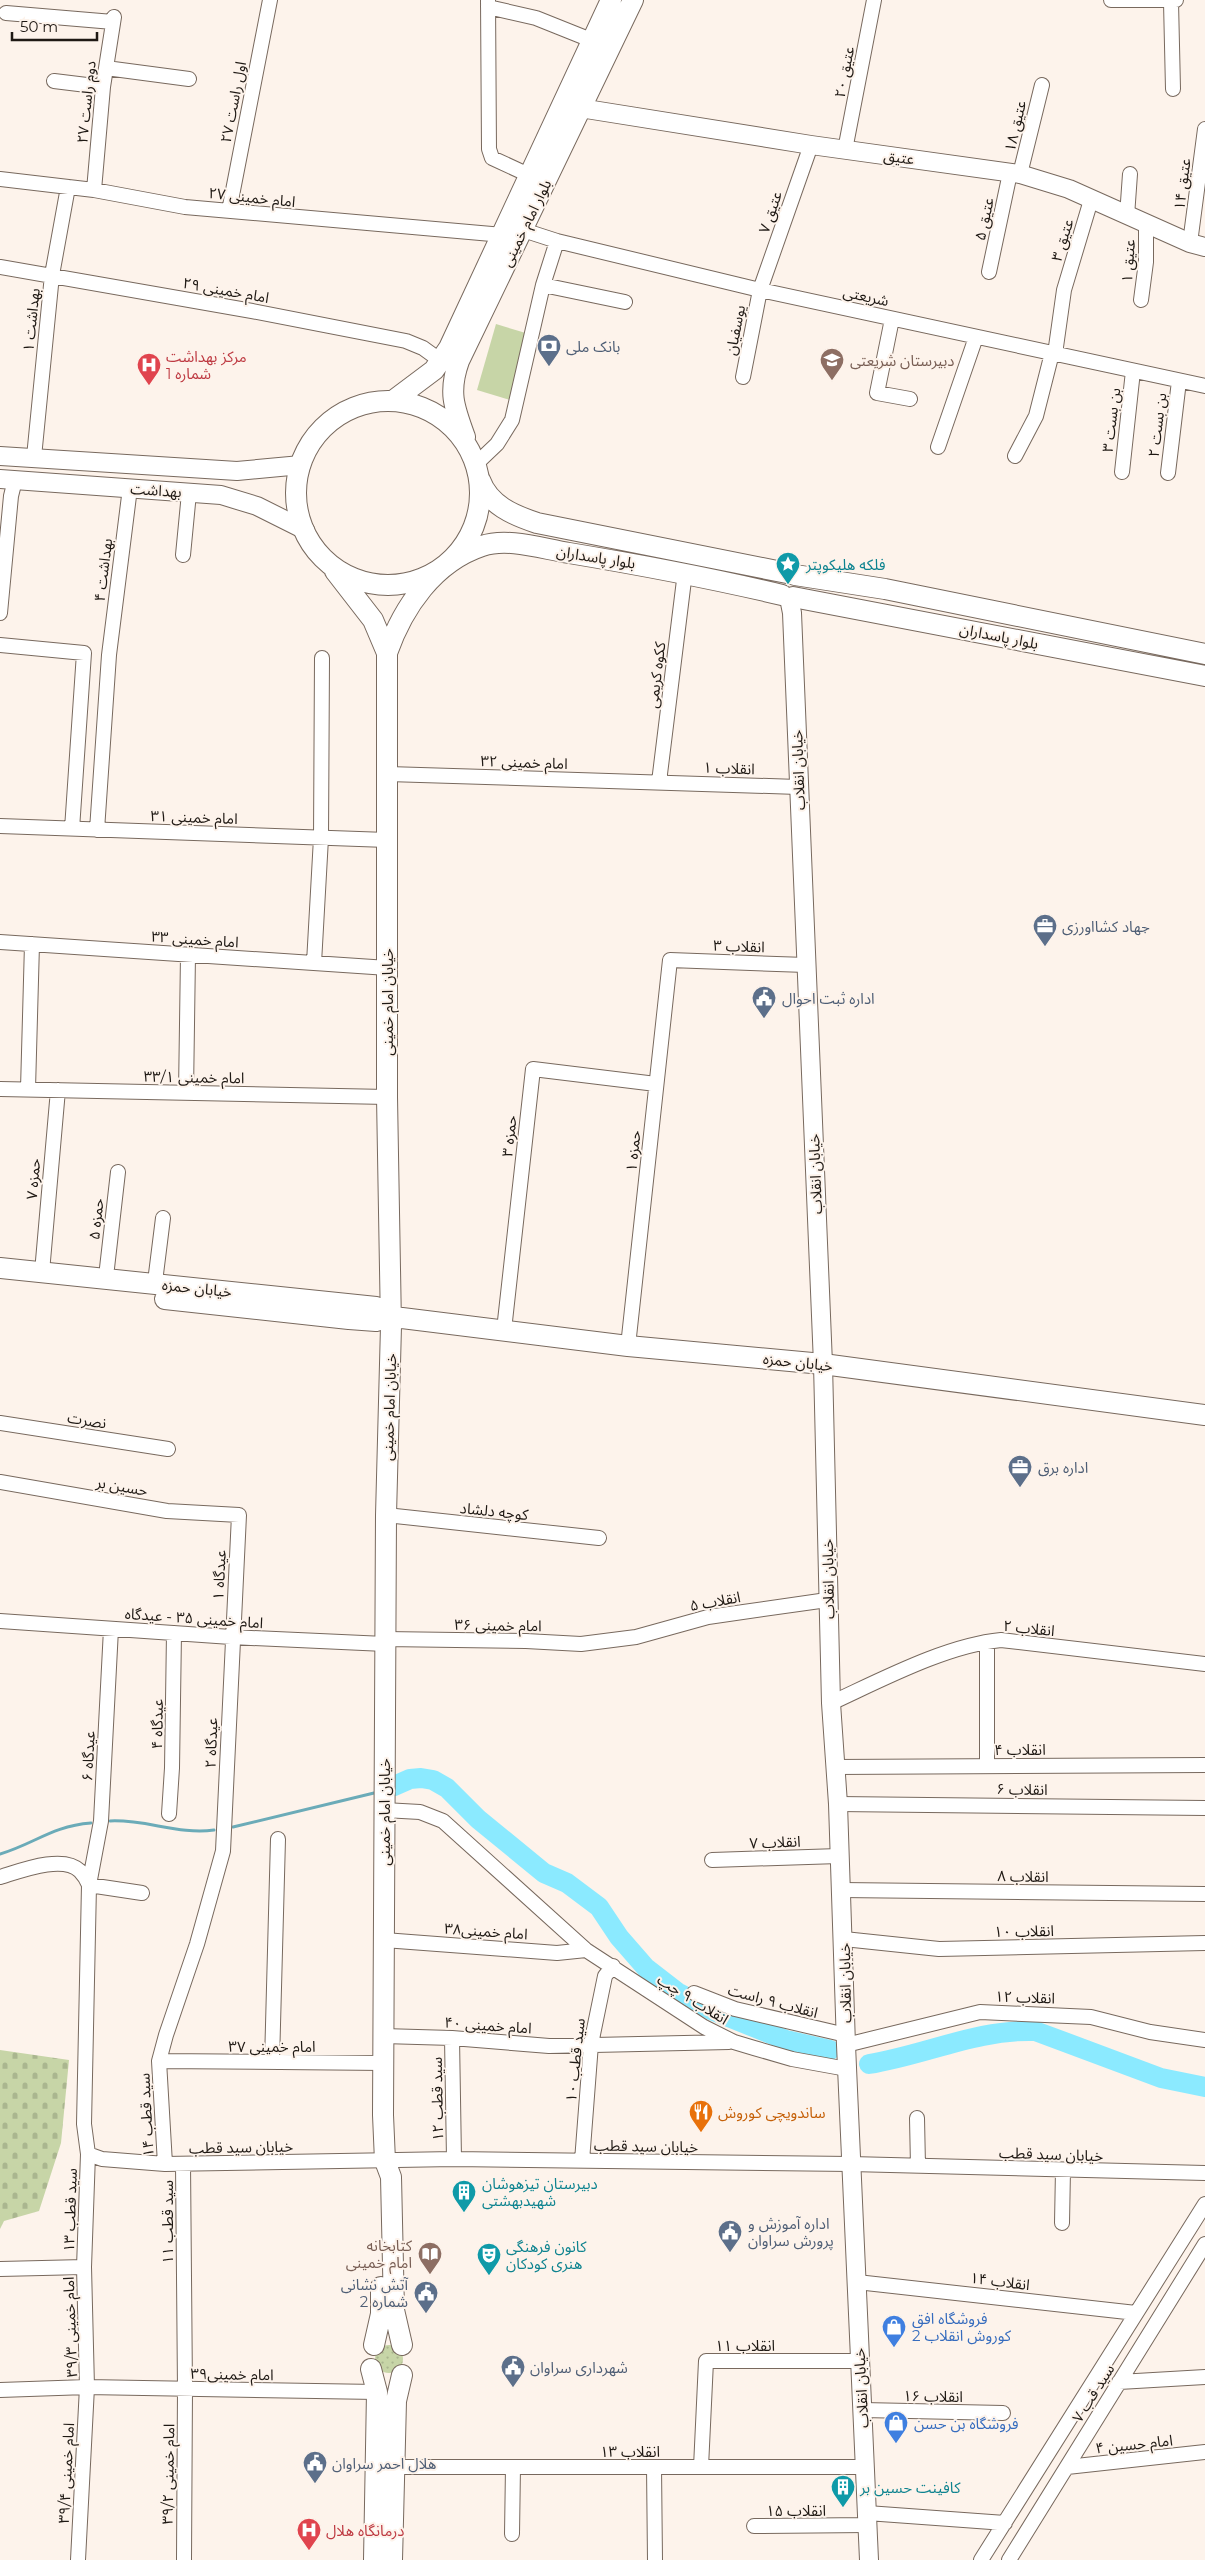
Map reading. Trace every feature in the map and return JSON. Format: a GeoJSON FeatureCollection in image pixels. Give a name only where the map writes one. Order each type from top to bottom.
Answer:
{"type":"FeatureCollection","features":[{"type":"Feature","properties":{"kind":"main road","name":"بلوار امام خمینی"},"geometry":{"type":"LineString","coordinates":[[475,465],[453,405],[452,380],[459,361],[523,230],[572,106],[591,40],[611,0]]}},
{"type":"Feature","properties":{"kind":"main road","name":"بلوار امام خمینی"},"geometry":{"type":"LineString","coordinates":[[394,400],[434,370],[441,361],[531,176],[633,0]]}},
{"type":"Feature","properties":{"kind":"main road"},"geometry":{"type":"LineString","coordinates":[[394,400],[424,408],[451,425],[475,465],[480,504],[473,528],[460,550],[414,598],[404,613],[387,653],[373,620],[363,604],[323,557],[304,530],[297,487],[301,465],[314,438],[336,416],[363,404],[394,400]]}},
{"type":"Feature","properties":{"kind":"main road","name":"بلوار پاسداران"},"geometry":{"type":"LineString","coordinates":[[475,465],[484,492],[515,515],[531,521],[791,574],[885,589],[1205,654]]}},
{"type":"Feature","properties":{"kind":"main road","name":"بلوار پاسداران"},"geometry":{"type":"LineString","coordinates":[[443,567],[463,554],[484,545],[510,544],[685,572],[788,597],[1205,676]]}},
{"type":"Feature","properties":{"kind":"main road"},"geometry":{"type":"LineString","coordinates":[[323,557],[344,573],[368,582],[386,584],[420,580],[443,567]]}},
{"type":"Feature","properties":{"kind":"main road"},"geometry":{"type":"LineString","coordinates":[[788,597],[801,589],[800,581],[791,574]]}},
{"type":"Feature","properties":{"kind":"main road","name":"خیابان امام خمینی"},"geometry":{"type":"LineString","coordinates":[[374,2345],[381,2314],[381,2176],[385,2161],[383,2036],[385,1642],[391,1316],[387,1097],[387,653]]}},
{"type":"Feature","properties":{"kind":"main road","name":"خیابان حمزه"},"geometry":{"type":"LineString","coordinates":[[0,1268],[376,1307],[391,1316],[628,1346],[824,1364],[1205,1415]]}},
{"type":"Feature","properties":{"kind":"main road","name":"خیابان حمزه"},"geometry":{"type":"LineString","coordinates":[[0,1280],[349,1319],[376,1321],[391,1316]]}},
{"type":"Feature","properties":{"kind":"main road","name":"خیابان امام خمینی"},"geometry":{"type":"LineString","coordinates":[[385,2161],[392,2177],[394,2310],[402,2345]]}},
{"type":"Feature","properties":{"kind":"main road"},"geometry":{"type":"LineString","coordinates":[[374,2560],[377,2392],[368,2356],[374,2345],[385,2340],[397,2341],[402,2345],[409,2361],[402,2375],[396,2401],[396,2467],[392,2560]]}},
{"type":"Feature","properties":{"kind":"main road"},"geometry":{"type":"LineString","coordinates":[[371,2370],[385,2380],[402,2375]]}},
{"type":"Feature","properties":{"kind":"street","name":"۲۷ اول راست"},"geometry":{"type":"LineString","coordinates":[[229,211],[270,0]]}},
{"type":"Feature","properties":{"kind":"street","name":"عتیق ۲۰"},"geometry":{"type":"LineString","coordinates":[[845,150],[874,0]]}},
{"type":"Feature","properties":{"kind":"street"},"geometry":{"type":"LineString","coordinates":[[1111,0],[1174,1],[1173,89]]}},
{"type":"Feature","properties":{"kind":"street"},"geometry":{"type":"LineString","coordinates":[[531,176],[492,158],[489,149],[488,4],[536,18],[591,40]]}},
{"type":"Feature","properties":{"kind":"street","name":"۲۷ دوم راست"},"geometry":{"type":"LineString","coordinates":[[6,13],[113,20],[103,87],[94,190]]}},
{"type":"Feature","properties":{"kind":"street"},"geometry":{"type":"LineString","coordinates":[[106,68],[189,79]]}},
{"type":"Feature","properties":{"kind":"street"},"geometry":{"type":"LineString","coordinates":[[54,81],[103,87]]}},
{"type":"Feature","properties":{"kind":"street","name":"عتیق ۱۸"},"geometry":{"type":"LineString","coordinates":[[1015,174],[1042,85]]}},
{"type":"Feature","properties":{"kind":"street","name":"عتیق"},"geometry":{"type":"LineString","coordinates":[[572,106],[811,145],[1015,174],[1069,189],[1127,216],[1198,245]]}},
{"type":"Feature","properties":{"kind":"street","name":"عتیق ۱۴"},"geometry":{"type":"LineString","coordinates":[[1198,245],[1205,129]]}},
{"type":"Feature","properties":{"kind":"street","name":"عتیق ۷"},"geometry":{"type":"LineString","coordinates":[[760,290],[811,145]]}},
{"type":"Feature","properties":{"kind":"street","name":"عتیق ۵"},"geometry":{"type":"LineString","coordinates":[[989,272],[1015,174]]}},
{"type":"Feature","properties":{"kind":"street"},"geometry":{"type":"LineString","coordinates":[[1127,216],[1130,174]]}},
{"type":"Feature","properties":{"kind":"street","name":"امام خمینی ۲۷"},"geometry":{"type":"LineString","coordinates":[[0,179],[94,190],[185,207],[503,235]]}},
{"type":"Feature","properties":{"kind":"street","name":"بهداشت ۱"},"geometry":{"type":"LineString","coordinates":[[34,458],[52,275],[68,187]]}},
{"type":"Feature","properties":{"kind":"street","name":"عتیق ۳"},"geometry":{"type":"LineString","coordinates":[[1015,456],[1036,416],[1053,354],[1064,290],[1091,200]]}},
{"type":"Feature","properties":{"kind":"street","name":"عتیق ۱"},"geometry":{"type":"LineString","coordinates":[[1141,300],[1146,262],[1146,224]]}},
{"type":"Feature","properties":{"kind":"street","name":"شریعتی"},"geometry":{"type":"LineString","coordinates":[[523,230],[556,241],[760,290],[1205,386]]}},
{"type":"Feature","properties":{"kind":"street"},"geometry":{"type":"LineString","coordinates":[[475,465],[497,444],[512,420],[543,285],[556,241]]}},
{"type":"Feature","properties":{"kind":"street","name":"امام خمینی ۲۹"},"geometry":{"type":"LineString","coordinates":[[0,267],[406,341],[423,348],[441,361]]}},
{"type":"Feature","properties":{"kind":"street"},"geometry":{"type":"LineString","coordinates":[[543,285],[625,302]]}},
{"type":"Feature","properties":{"kind":"street","name":"یوسفیان"},"geometry":{"type":"LineString","coordinates":[[743,377],[760,290]]}},
{"type":"Feature","properties":{"kind":"street"},"geometry":{"type":"LineString","coordinates":[[892,318],[876,393],[910,400]]}},
{"type":"Feature","properties":{"kind":"street"},"geometry":{"type":"LineString","coordinates":[[938,447],[976,337]]}},
{"type":"Feature","properties":{"kind":"street","name":"بن بست ۳"},"geometry":{"type":"LineString","coordinates":[[1122,472],[1134,371]]}},
{"type":"Feature","properties":{"kind":"street","name":"بن بست ۲"},"geometry":{"type":"LineString","coordinates":[[1168,473],[1179,380]]}},
{"type":"Feature","properties":{"kind":"street","name":"بهداشت"},"geometry":{"type":"LineString","coordinates":[[0,456],[141,464],[237,472],[301,465]]}},
{"type":"Feature","properties":{"kind":"street"},"geometry":{"type":"LineString","coordinates":[[135,488],[141,464]]}},
{"type":"Feature","properties":{"kind":"street"},"geometry":{"type":"LineString","coordinates":[[0,607],[12,496],[8,480]]}},
{"type":"Feature","properties":{"kind":"street","name":"بهداشت"},"geometry":{"type":"LineString","coordinates":[[8,480],[221,495],[238,500],[304,530]]}},
{"type":"Feature","properties":{"kind":"street","name":"بهداشت ۴"},"geometry":{"type":"LineString","coordinates":[[97,830],[109,655],[135,488]]}},
{"type":"Feature","properties":{"kind":"street"},"geometry":{"type":"LineString","coordinates":[[183,555],[189,492]]}},
{"type":"Feature","properties":{"kind":"street","name":"ککوه کریمی"},"geometry":{"type":"LineString","coordinates":[[659,782],[685,572]]}},
{"type":"Feature","properties":{"kind":"street","name":"خیابان انقلاب"},"geometry":{"type":"LineString","coordinates":[[788,597],[824,1364],[827,1600],[844,1939],[847,2069],[869,2560]]}},
{"type":"Feature","properties":{"kind":"street"},"geometry":{"type":"LineString","coordinates":[[0,645],[84,653],[72,829]]}},
{"type":"Feature","properties":{"kind":"street"},"geometry":{"type":"LineString","coordinates":[[314,963],[321,838],[322,658]]}},
{"type":"Feature","properties":{"kind":"street","name":"امام خمینی ۳۲"},"geometry":{"type":"LineString","coordinates":[[388,774],[659,782]]}},
{"type":"Feature","properties":{"kind":"street","name":"انقلاب ۱"},"geometry":{"type":"LineString","coordinates":[[659,782],[798,788]]}},
{"type":"Feature","properties":{"kind":"street","name":"امام خمینی ۳۱"},"geometry":{"type":"LineString","coordinates":[[0,826],[387,840]]}},
{"type":"Feature","properties":{"kind":"street","name":"امام خمینی ۳۳"},"geometry":{"type":"LineString","coordinates":[[0,942],[388,968]]}},
{"type":"Feature","properties":{"kind":"street"},"geometry":{"type":"LineString","coordinates":[[28,1089],[32,944]]}},
{"type":"Feature","properties":{"kind":"street"},"geometry":{"type":"LineString","coordinates":[[186,1093],[188,955]]}},
{"type":"Feature","properties":{"kind":"street","name":"انقلاب ۳"},"geometry":{"type":"LineString","coordinates":[[670,960],[806,965]]}},
{"type":"Feature","properties":{"kind":"street","name":"حمزه ۱"},"geometry":{"type":"LineString","coordinates":[[628,1346],[670,960]]}},
{"type":"Feature","properties":{"kind":"street","name":"حمزه ۳"},"geometry":{"type":"LineString","coordinates":[[504,1330],[532,1069],[656,1084]]}},
{"type":"Feature","properties":{"kind":"street","name":"امام خمینی ۳۳/۱"},"geometry":{"type":"LineString","coordinates":[[0,1089],[387,1097]]}},
{"type":"Feature","properties":{"kind":"street","name":"حمزه ۷"},"geometry":{"type":"LineString","coordinates":[[42,1272],[58,1090]]}},
{"type":"Feature","properties":{"kind":"street","name":"حمزه ۵"},"geometry":{"type":"LineString","coordinates":[[107,1268],[118,1172]]}},
{"type":"Feature","properties":{"kind":"street"},"geometry":{"type":"LineString","coordinates":[[156,1274],[163,1218]]}},
{"type":"Feature","properties":{"kind":"street","name":"نصرت"},"geometry":{"type":"LineString","coordinates":[[0,1423],[168,1449]]}},
{"type":"Feature","properties":{"kind":"street","name":"حسین بر"},"geometry":{"type":"LineString","coordinates":[[0,1482],[167,1511],[239,1515]]}},
{"type":"Feature","properties":{"kind":"street","name":"عیدگاه ۱"},"geometry":{"type":"LineString","coordinates":[[232,1637],[239,1515]]}},
{"type":"Feature","properties":{"kind":"street","name":"کوچه دلشاد"},"geometry":{"type":"LineString","coordinates":[[386,1515],[599,1538]]}},
{"type":"Feature","properties":{"kind":"street","name":"انقلاب ۵"},"geometry":{"type":"LineString","coordinates":[[610,1642],[708,1618],[827,1600]]}},
{"type":"Feature","properties":{"kind":"street","name":"امام خمینی ۳۵ - عیدگاه"},"geometry":{"type":"LineString","coordinates":[[0,1621],[232,1637],[385,1642]]}},
{"type":"Feature","properties":{"kind":"street","name":"عیدگاه ۶"},"geometry":{"type":"LineString","coordinates":[[88,2154],[84,2124],[90,1885],[101,1821],[112,1629]]}},
{"type":"Feature","properties":{"kind":"street","name":"عیدگاه ۴"},"geometry":{"type":"LineString","coordinates":[[169,1814],[172,1768],[174,1633]]}},
{"type":"Feature","properties":{"kind":"street","name":"عیدگاه ۲"},"geometry":{"type":"LineString","coordinates":[[166,2035],[197,1944],[223,1851],[232,1637]]}},
{"type":"Feature","properties":{"kind":"street","name":"انقلاب ۲"},"geometry":{"type":"LineString","coordinates":[[831,1703],[908,1668],[987,1642],[1002,1640],[1205,1664]]}},
{"type":"Feature","properties":{"kind":"street","name":"امام خمینی ۳۶"},"geometry":{"type":"LineString","coordinates":[[385,1642],[526,1641],[581,1644],[610,1642]]}},
{"type":"Feature","properties":{"kind":"street"},"geometry":{"type":"LineString","coordinates":[[987,1642],[987,1765]]}},
{"type":"Feature","properties":{"kind":"street","name":"انقلاب ۴"},"geometry":{"type":"LineString","coordinates":[[835,1767],[1205,1765]]}},
{"type":"Feature","properties":{"kind":"street","name":"انقلاب ۶"},"geometry":{"type":"LineString","coordinates":[[838,1804],[1205,1808]]}},
{"type":"Feature","properties":{"kind":"street","name":"انقلاب ۹ چپ"},"geometry":{"type":"LineString","coordinates":[[384,1810],[420,1812],[443,1822],[586,1950],[704,2027],[734,2042],[792,2059],[847,2069]]}},
{"type":"Feature","properties":{"kind":"street"},"geometry":{"type":"LineString","coordinates":[[272,2062],[278,1839]]}},
{"type":"Feature","properties":{"kind":"street","name":"انقلاب ۷"},"geometry":{"type":"LineString","coordinates":[[712,1860],[840,1856]]}},
{"type":"Feature","properties":{"kind":"street"},"geometry":{"type":"LineString","coordinates":[[0,1877],[53,1863],[71,1866],[80,1871],[90,1885],[142,1892]]}},
{"type":"Feature","properties":{"kind":"street","name":"انقلاب ۸"},"geometry":{"type":"LineString","coordinates":[[841,1890],[1205,1894]]}},
{"type":"Feature","properties":{"kind":"street","name":"انقلاب ۱۰"},"geometry":{"type":"LineString","coordinates":[[844,1939],[939,1949],[1205,1943]]}},
{"type":"Feature","properties":{"kind":"street","name":"امام خمینی۳۸"},"geometry":{"type":"LineString","coordinates":[[384,1940],[558,1952],[586,1950]]}},
{"type":"Feature","properties":{"kind":"street","name":"سید قطب ۱۰"},"geometry":{"type":"LineString","coordinates":[[582,2161],[591,2044],[605,1976],[613,1966]]}},
{"type":"Feature","properties":{"kind":"street","name":"انقلاب ۹ راست"},"geometry":{"type":"LineString","coordinates":[[694,1992],[735,2009],[846,2040]]}},
{"type":"Feature","properties":{"kind":"street","name":"انقلاب ۱۲"},"geometry":{"type":"LineString","coordinates":[[846,2040],[980,2012],[1091,2017],[1150,2032],[1205,2040]]}},
{"type":"Feature","properties":{"kind":"street","name":"سید قطب ۱۴"},"geometry":{"type":"LineString","coordinates":[[165,2164],[159,2061],[166,2035]]}},
{"type":"Feature","properties":{"kind":"street","name":"امام خمینی ۴۰"},"geometry":{"type":"LineString","coordinates":[[383,2036],[452,2038],[549,2046],[734,2042]]}},
{"type":"Feature","properties":{"kind":"street","name":"سید قطب ۱۲"},"geometry":{"type":"LineString","coordinates":[[452,2038],[454,2159]]}},
{"type":"Feature","properties":{"kind":"street","name":"امام خمینی ۳۷"},"geometry":{"type":"LineString","coordinates":[[159,2061],[384,2063]]}},
{"type":"Feature","properties":{"kind":"street"},"geometry":{"type":"LineString","coordinates":[[917,2118],[918,2166]]}},
{"type":"Feature","properties":{"kind":"street","name":"خیابان سید قطب"},"geometry":{"type":"LineString","coordinates":[[88,2154],[102,2159],[165,2164],[454,2159],[851,2164],[1205,2173]]}},
{"type":"Feature","properties":{"kind":"street","name":"سید قطب ۱۳"},"geometry":{"type":"LineString","coordinates":[[84,2267],[88,2154]]}},
{"type":"Feature","properties":{"kind":"street","name":"سید قطب ۱۱"},"geometry":{"type":"LineString","coordinates":[[183,2164],[185,2389]]}},
{"type":"Feature","properties":{"kind":"street"},"geometry":{"type":"LineString","coordinates":[[1062,2223],[1063,2170]]}},
{"type":"Feature","properties":{"kind":"street"},"geometry":{"type":"LineString","coordinates":[[981,2560],[1205,2204]]}},
{"type":"Feature","properties":{"kind":"street","name":"سید قب ۷"},"geometry":{"type":"LineString","coordinates":[[1009,2560],[1205,2244]]}},
{"type":"Feature","properties":{"kind":"street"},"geometry":{"type":"LineString","coordinates":[[0,2269],[84,2267]]}},
{"type":"Feature","properties":{"kind":"street","name":"امام خمینی ۳۹/۳"},"geometry":{"type":"LineString","coordinates":[[84,2267],[88,2387]]}},
{"type":"Feature","properties":{"kind":"street","name":"انقلاب ۱۴"},"geometry":{"type":"LineString","coordinates":[[857,2282],[1136,2314],[1138,2310]]}},
{"type":"Feature","properties":{"kind":"street","name":"انقلاب ۱۱"},"geometry":{"type":"LineString","coordinates":[[701,2467],[706,2361],[860,2361]]}},
{"type":"Feature","properties":{"kind":"street"},"geometry":{"type":"LineString","coordinates":[[1120,2382],[1205,2377]]}},
{"type":"Feature","properties":{"kind":"street","name":"امام خمینی۳۹"},"geometry":{"type":"LineString","coordinates":[[0,2390],[88,2387],[377,2392]]}},
{"type":"Feature","properties":{"kind":"street","name":"امام خمینی ۳۹/۴"},"geometry":{"type":"LineString","coordinates":[[78,2560],[88,2387]]}},
{"type":"Feature","properties":{"kind":"street","name":"امام خمینی ۳۹/۲"},"geometry":{"type":"LineString","coordinates":[[184,2560],[185,2389]]}},
{"type":"Feature","properties":{"kind":"street","name":"انقلاب ۱۶"},"geometry":{"type":"LineString","coordinates":[[862,2410],[1003,2413]]}},
{"type":"Feature","properties":{"kind":"street","name":"امام حسین ۴"},"geometry":{"type":"LineString","coordinates":[[1067,2467],[1205,2452]]}},
{"type":"Feature","properties":{"kind":"street","name":"انقلاب ۱۳"},"geometry":{"type":"LineString","coordinates":[[396,2467],[865,2467]]}},
{"type":"Feature","properties":{"kind":"street"},"geometry":{"type":"LineString","coordinates":[[512,2467],[512,2534]]}},
{"type":"Feature","properties":{"kind":"street"},"geometry":{"type":"LineString","coordinates":[[654,2467],[655,2560]]}},
{"type":"Feature","properties":{"kind":"street","name":"انقلاب ۱۵"},"geometry":{"type":"LineString","coordinates":[[754,2526],[867,2519],[1005,2523]]}},
{"type":"Feature","properties":{"kind":"green space"},"geometry":{"type":"Polygon","coordinates":[[[496,324],[529,334],[510,400],[477,390],[496,324]]]}},
{"type":"Feature","properties":{"kind":"green space"},"geometry":{"type":"Polygon","coordinates":[[[0,2050],[69,2060],[61,2143],[39,2211],[4,2221],[0,2229],[0,2050]]]}},
{"type":"Feature","properties":{"kind":"green space"},"geometry":{"type":"Polygon","coordinates":[[[389,2345],[399,2349],[403,2359],[399,2369],[389,2373],[379,2369],[375,2359],[379,2349],[389,2345]]]}},
{"type":"Feature","properties":{"kind":"waterway"},"geometry":{"type":"LineString","coordinates":[[394,1786],[410,1779],[421,1778],[433,1780],[447,1788],[478,1819],[544,1873],[567,1883],[599,1907],[619,1937],[646,1968],[677,1992],[711,2010],[786,2040],[830,2050]]}},
{"type":"Feature","properties":{"kind":"waterway"},"geometry":{"type":"LineString","coordinates":[[233,1827],[374,1793]]}},
{"type":"Feature","properties":{"kind":"waterway"},"geometry":{"type":"LineString","coordinates":[[110,1821],[136,1822],[175,1829],[214,1830]]}},
{"type":"Feature","properties":{"kind":"waterway"},"geometry":{"type":"LineString","coordinates":[[0,1854],[54,1831],[91,1823]]}},
{"type":"Feature","properties":{"kind":"waterway"},"geometry":{"type":"LineString","coordinates":[[869,2064],[972,2038],[1014,2031],[1035,2031],[1161,2078],[1205,2087]]}},
{"type":"Feature","properties":{"kind":"place","name":"بانک ملی"},"geometry":{"type":"Point","coordinates":[549,367]}},
{"type":"Feature","properties":{"kind":"place","name":"دبیرستان شریعتی"},"geometry":{"type":"Point","coordinates":[832,381]}},
{"type":"Feature","properties":{"kind":"place","name":"مرکز بهداشت شماره 1"},"geometry":{"type":"Point","coordinates":[149,386]}},
{"type":"Feature","properties":{"kind":"place","name":"فلکه هلیکوپتر"},"geometry":{"type":"Point","coordinates":[788,585]}},
{"type":"Feature","properties":{"kind":"place","name":"جهاد کشااورزی"},"geometry":{"type":"Point","coordinates":[1045,947]}},
{"type":"Feature","properties":{"kind":"place","name":"اداره ثبت احوال"},"geometry":{"type":"Point","coordinates":[764,1019]}},
{"type":"Feature","properties":{"kind":"place","name":"اداره برق"},"geometry":{"type":"Point","coordinates":[1020,1488]}},
{"type":"Feature","properties":{"kind":"place","name":"ساندویچی کوروش"},"geometry":{"type":"Point","coordinates":[701,2133]}},
{"type":"Feature","properties":{"kind":"place","name":"دبیرستان تیزهوشان شهیدبهشتی"},"geometry":{"type":"Point","coordinates":[464,2213]}},
{"type":"Feature","properties":{"kind":"place","name":"اداره آموزش و پرورش سراوان"},"geometry":{"type":"Point","coordinates":[730,2253]}},
{"type":"Feature","properties":{"kind":"place","name":"کتابخانه امام خمینی"},"geometry":{"type":"Point","coordinates":[430,2275]}},
{"type":"Feature","properties":{"kind":"place","name":"کانون فرهنگی هنری کودکان"},"geometry":{"type":"Point","coordinates":[489,2276]}},
{"type":"Feature","properties":{"kind":"place","name":"آتش نشانی شماره 2"},"geometry":{"type":"Point","coordinates":[426,2314]}},
{"type":"Feature","properties":{"kind":"place","name":"فروشگاه افق کوروش انقلاب 2"},"geometry":{"type":"Point","coordinates":[894,2348]}},
{"type":"Feature","properties":{"kind":"place","name":"شهرداری سراوان"},"geometry":{"type":"Point","coordinates":[513,2388]}},
{"type":"Feature","properties":{"kind":"place","name":"فروشگاه بن حسن"},"geometry":{"type":"Point","coordinates":[896,2444]}},
{"type":"Feature","properties":{"kind":"place","name":"هلال احمر سراوان"},"geometry":{"type":"Point","coordinates":[315,2484]}},
{"type":"Feature","properties":{"kind":"place","name":"کافینت حسین بر"},"geometry":{"type":"Point","coordinates":[843,2508]}},
{"type":"Feature","properties":{"kind":"place","name":"درمانگاه هلال"},"geometry":{"type":"Point","coordinates":[309,2551]}}]}
